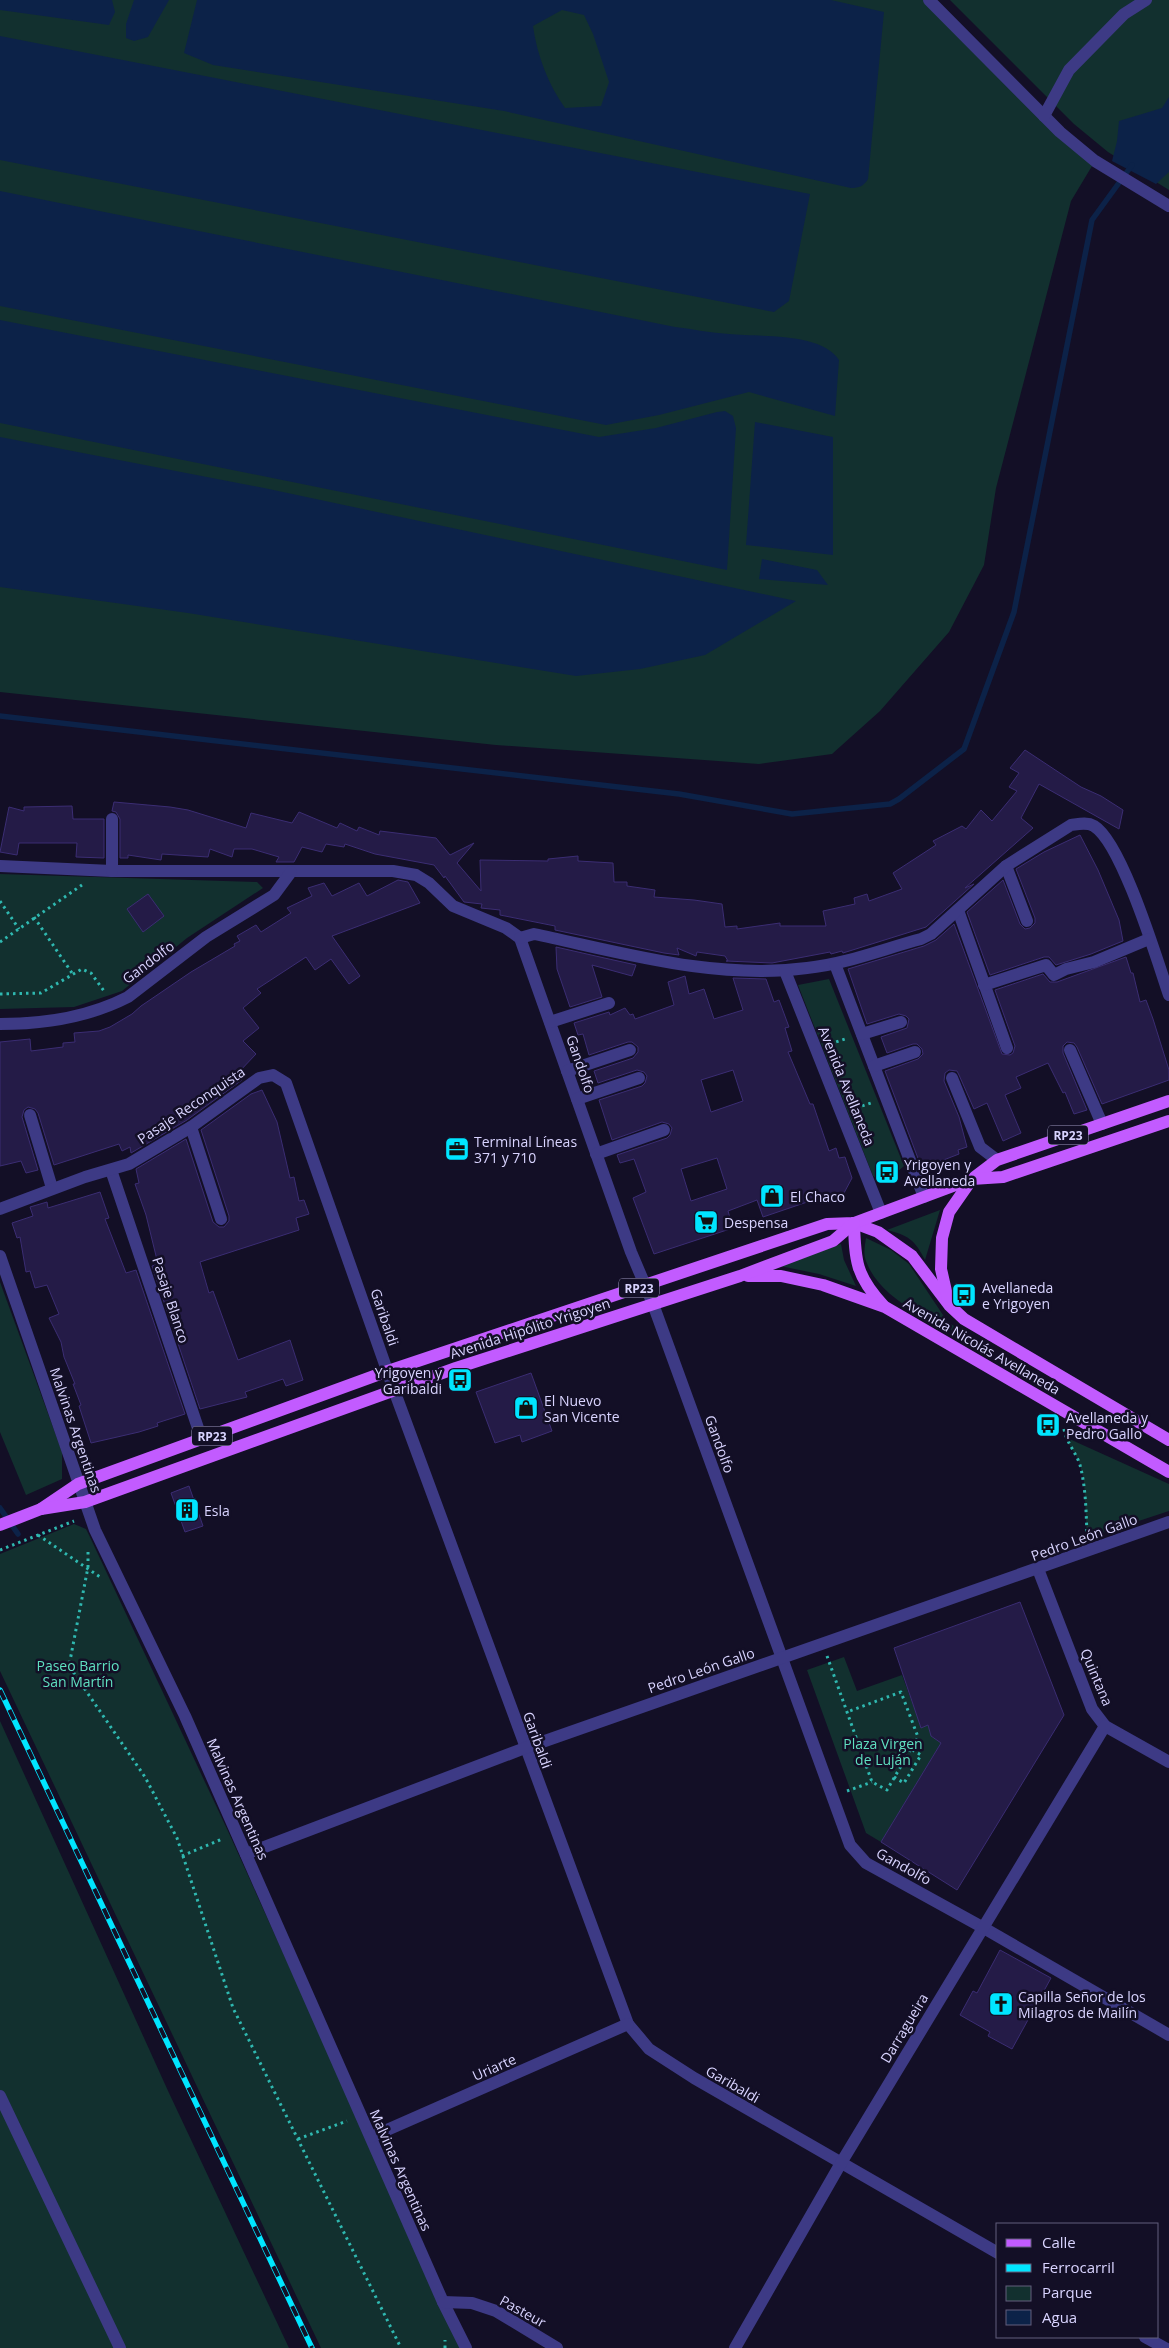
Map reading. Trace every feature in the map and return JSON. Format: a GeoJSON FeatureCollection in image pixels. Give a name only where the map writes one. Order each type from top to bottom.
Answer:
{"type":"FeatureCollection","features":[{"type":"Feature","properties":{"kind":"main road","name":"Avenida Hipólito Yrigoyen"},"geometry":{"type":"LineString","coordinates":[[41,1509],[78,1484],[388,1371],[827,1224],[854,1223],[972,1179],[997,1160],[1169,1101]]}},
{"type":"Feature","properties":{"kind":"main road","name":"Avenida Hipólito Yrigoyen"},"geometry":{"type":"LineString","coordinates":[[972,1179],[1003,1177],[1169,1121]]}},
{"type":"Feature","properties":{"kind":"main road","name":"Avenida Nicolás Avellaneda"},"geometry":{"type":"LineString","coordinates":[[949,1305],[941,1269],[942,1238],[950,1212],[972,1179]]}},
{"type":"Feature","properties":{"kind":"main road","name":"Avenida Hipólito Yrigoyen"},"geometry":{"type":"LineString","coordinates":[[0,1525],[41,1509],[85,1502],[394,1390],[740,1276],[833,1241],[854,1223]]}},
{"type":"Feature","properties":{"kind":"main road","name":"Avenida Nicolás Avellaneda"},"geometry":{"type":"LineString","coordinates":[[885,1307],[862,1280],[856,1257],[854,1223],[878,1232],[912,1256],[949,1305],[964,1319],[988,1335],[1169,1440]]}},
{"type":"Feature","properties":{"kind":"main road","name":"Avenida Nicolás Avellaneda"},"geometry":{"type":"LineString","coordinates":[[740,1276],[781,1276],[823,1284],[885,1307],[1169,1472]]}},
{"type":"Feature","properties":{"kind":"street"},"geometry":{"type":"LineString","coordinates":[[929,0],[1044,116],[1094,161],[1169,206]]}},
{"type":"Feature","properties":{"kind":"street"},"geometry":{"type":"LineString","coordinates":[[1044,116],[1069,70],[1124,14],[1146,0]]}},
{"type":"Feature","properties":{"kind":"street"},"geometry":{"type":"LineString","coordinates":[[108,871],[112,819]]}},
{"type":"Feature","properties":{"kind":"street"},"geometry":{"type":"LineString","coordinates":[[0,866],[108,871],[393,871],[416,875],[429,883],[453,906],[506,928],[520,938],[534,934],[680,965],[717,970],[785,971],[835,964],[931,934],[1006,866],[1071,825],[1084,823],[1094,826],[1112,847],[1123,868],[1169,994]]}},
{"type":"Feature","properties":{"kind":"street"},"geometry":{"type":"LineString","coordinates":[[1006,866],[1027,921]]}},
{"type":"Feature","properties":{"kind":"street","name":"Gandolfo"},"geometry":{"type":"LineString","coordinates":[[0,1024],[83,1016],[128,997],[206,937],[274,895],[291,872]]}},
{"type":"Feature","properties":{"kind":"street"},"geometry":{"type":"LineString","coordinates":[[959,913],[1007,1048]]}},
{"type":"Feature","properties":{"kind":"street","name":"Gandolfo"},"geometry":{"type":"LineString","coordinates":[[520,938],[631,1252],[646,1285],[850,1845],[866,1863],[982,1927],[1169,2035]]}},
{"type":"Feature","properties":{"kind":"street"},"geometry":{"type":"LineString","coordinates":[[984,985],[1046,965],[1054,975],[1066,969],[1094,962],[1149,939]]}},
{"type":"Feature","properties":{"kind":"street"},"geometry":{"type":"LineString","coordinates":[[835,964],[924,1197]]}},
{"type":"Feature","properties":{"kind":"street","name":"Avenida Avellaneda"},"geometry":{"type":"LineString","coordinates":[[785,971],[881,1213]]}},
{"type":"Feature","properties":{"kind":"street"},"geometry":{"type":"LineString","coordinates":[[550,1022],[609,1003]]}},
{"type":"Feature","properties":{"kind":"street"},"geometry":{"type":"LineString","coordinates":[[862,1034],[901,1022]]}},
{"type":"Feature","properties":{"kind":"street"},"geometry":{"type":"LineString","coordinates":[[567,1071],[630,1050]]}},
{"type":"Feature","properties":{"kind":"street"},"geometry":{"type":"LineString","coordinates":[[1070,1050],[1102,1124]]}},
{"type":"Feature","properties":{"kind":"street"},"geometry":{"type":"LineString","coordinates":[[874,1066],[916,1052]]}},
{"type":"Feature","properties":{"kind":"street","name":"Garibaldi"},"geometry":{"type":"LineString","coordinates":[[259,1078],[273,1075],[286,1083],[394,1390],[628,2024],[649,2048],[679,2068],[996,2252]]}},
{"type":"Feature","properties":{"kind":"street","name":"Pasaje Reconquista"},"geometry":{"type":"LineString","coordinates":[[0,1209],[52,1188],[129,1164],[191,1127],[259,1078]]}},
{"type":"Feature","properties":{"kind":"street"},"geometry":{"type":"LineString","coordinates":[[577,1099],[640,1078]]}},
{"type":"Feature","properties":{"kind":"street"},"geometry":{"type":"LineString","coordinates":[[952,1078],[980,1147],[997,1160]]}},
{"type":"Feature","properties":{"kind":"street"},"geometry":{"type":"LineString","coordinates":[[30,1115],[52,1188]]}},
{"type":"Feature","properties":{"kind":"street"},"geometry":{"type":"LineString","coordinates":[[191,1127],[221,1219]]}},
{"type":"Feature","properties":{"kind":"street"},"geometry":{"type":"LineString","coordinates":[[596,1154],[664,1130]]}},
{"type":"Feature","properties":{"kind":"street","name":"Pasaje Blanco"},"geometry":{"type":"LineString","coordinates":[[111,1170],[202,1440]]}},
{"type":"Feature","properties":{"kind":"street","name":"Malvinas Argentinas"},"geometry":{"type":"LineString","coordinates":[[0,1256],[95,1530],[185,1716],[443,2302],[466,2348]]}},
{"type":"Feature","properties":{"kind":"street","name":"Pedro León Gallo"},"geometry":{"type":"LineString","coordinates":[[246,1854],[525,1748],[1038,1570],[1169,1522]]}},
{"type":"Feature","properties":{"kind":"street","name":"Quintana"},"geometry":{"type":"LineString","coordinates":[[1038,1570],[1092,1709],[1105,1726],[1169,1762]]}},
{"type":"Feature","properties":{"kind":"street","name":"Darragueira"},"geometry":{"type":"LineString","coordinates":[[735,2348],[841,2163],[1105,1726]]}},
{"type":"Feature","properties":{"kind":"street","name":"Uriarte"},"geometry":{"type":"LineString","coordinates":[[371,2137],[628,2024]]}},
{"type":"Feature","properties":{"kind":"street"},"geometry":{"type":"LineString","coordinates":[[0,2096],[120,2348]]}},
{"type":"Feature","properties":{"kind":"street","name":"Pasteur"},"geometry":{"type":"LineString","coordinates":[[443,2302],[472,2304],[496,2311],[557,2348]]}},
{"type":"Feature","properties":{"kind":"street"},"geometry":{"type":"LineString","coordinates":[[1148,2338],[1165,2345]]}},
{"type":"Feature","properties":{"kind":"path"},"geometry":{"type":"LineString","coordinates":[[0,942],[34,917],[108,871]]}},
{"type":"Feature","properties":{"kind":"path"},"geometry":{"type":"LineString","coordinates":[[0,901],[19,929]]}},
{"type":"Feature","properties":{"kind":"path"},"geometry":{"type":"LineString","coordinates":[[34,917],[72,973]]}},
{"type":"Feature","properties":{"kind":"path"},"geometry":{"type":"LineString","coordinates":[[0,994],[41,993],[72,973],[82,969],[88,970],[114,1004]]}},
{"type":"Feature","properties":{"kind":"path"},"geometry":{"type":"LineString","coordinates":[[815,1048],[862,1034]]}},
{"type":"Feature","properties":{"kind":"path"},"geometry":{"type":"LineString","coordinates":[[841,1113],[886,1098]]}},
{"type":"Feature","properties":{"kind":"path"},"geometry":{"type":"LineString","coordinates":[[1062,1410],[1065,1437],[1079,1461],[1084,1481],[1088,1551]]}},
{"type":"Feature","properties":{"kind":"path"},"geometry":{"type":"LineString","coordinates":[[0,1550],[89,1514]]}},
{"type":"Feature","properties":{"kind":"path"},"geometry":{"type":"LineString","coordinates":[[95,1530],[88,1534],[88,1568],[69,1666],[145,1777],[177,1838],[233,2008],[401,2348]]}},
{"type":"Feature","properties":{"kind":"path"},"geometry":{"type":"LineString","coordinates":[[823,1644],[872,1782],[887,1790],[918,1737],[901,1692],[848,1712]]}},
{"type":"Feature","properties":{"kind":"path"},"geometry":{"type":"LineString","coordinates":[[894,1777],[904,1783],[921,1755],[911,1749]]}},
{"type":"Feature","properties":{"kind":"path"},"geometry":{"type":"LineString","coordinates":[[833,1797],[872,1782]]}},
{"type":"Feature","properties":{"kind":"path"},"geometry":{"type":"LineString","coordinates":[[182,1856],[236,1833]]}},
{"type":"Feature","properties":{"kind":"path"},"geometry":{"type":"LineString","coordinates":[[298,2139],[356,2118]]}},
{"type":"Feature","properties":{"kind":"green space"},"geometry":{"type":"Polygon","coordinates":[[[0,0],[929,0],[1095,161],[1071,201],[996,488],[984,565],[949,632],[880,711],[832,754],[759,764],[496,745],[0,692],[0,0]]]}},
{"type":"Feature","properties":{"kind":"green space"},"geometry":{"type":"Polygon","coordinates":[[[950,0],[1169,0],[1169,190],[1108,152],[1074,124],[950,0]]]}},
{"type":"Feature","properties":{"kind":"green space"},"geometry":{"type":"Polygon","coordinates":[[[0,874],[257,882],[263,888],[187,938],[122,991],[74,1007],[0,1009],[0,874]]]}},
{"type":"Feature","properties":{"kind":"green space"},"geometry":{"type":"Polygon","coordinates":[[[829,979],[904,1166],[897,1172],[879,1180],[873,1176],[798,985],[829,979]]]}},
{"type":"Feature","properties":{"kind":"green space"},"geometry":{"type":"Polygon","coordinates":[[[940,1210],[925,1260],[910,1239],[887,1230],[940,1210]]]}},
{"type":"Feature","properties":{"kind":"green space"},"geometry":{"type":"Polygon","coordinates":[[[866,1238],[891,1250],[909,1264],[947,1321],[973,1340],[927,1319],[884,1288],[873,1275],[866,1261],[864,1252],[866,1238]]]}},
{"type":"Feature","properties":{"kind":"green space"},"geometry":{"type":"Polygon","coordinates":[[[841,1244],[844,1260],[856,1286],[819,1274],[780,1266],[841,1244]]]}},
{"type":"Feature","properties":{"kind":"green space"},"geometry":{"type":"Polygon","coordinates":[[[0,1282],[62,1452],[62,1479],[26,1495],[0,1432],[0,1282]]]}},
{"type":"Feature","properties":{"kind":"green space"},"geometry":{"type":"Polygon","coordinates":[[[1065,1437],[1169,1484],[1169,1511],[1087,1538],[1084,1481],[1079,1461],[1065,1437]]]}},
{"type":"Feature","properties":{"kind":"green space","name":"Paseo Barrio San Martín"},"geometry":{"type":"Polygon","coordinates":[[[74,1524],[86,1529],[89,1535],[227,1829],[462,2348],[321,2348],[0,1671],[0,1554],[74,1524]]]}},
{"type":"Feature","properties":{"kind":"green space","name":"Plaza Virgen de Luján"},"geometry":{"type":"Polygon","coordinates":[[[844,1657],[857,1691],[902,1675],[921,1727],[928,1725],[932,1737],[941,1743],[881,1842],[866,1833],[807,1670],[844,1657]]]}},
{"type":"Feature","properties":{"kind":"green space"},"geometry":{"type":"Polygon","coordinates":[[[0,1721],[169,2093],[289,2348],[0,2348],[0,1721]]]}},
{"type":"Feature","properties":{"kind":"water"},"geometry":{"type":"Polygon","coordinates":[[[0,0],[112,0],[115,12],[109,25],[0,10],[0,0]]]}},
{"type":"Feature","properties":{"kind":"water"},"geometry":{"type":"Polygon","coordinates":[[[134,0],[169,0],[148,37],[134,41],[126,38],[126,24],[134,0]]]}},
{"type":"Feature","properties":{"kind":"water"},"geometry":{"type":"Polygon","coordinates":[[[197,0],[831,0],[884,12],[868,179],[863,185],[854,188],[504,111],[213,65],[184,53],[197,0]],[[562,10],[533,26],[537,48],[544,69],[553,89],[565,108],[601,106],[609,82],[593,34],[584,15],[562,10]]]}},
{"type":"Feature","properties":{"kind":"water"},"geometry":{"type":"Polygon","coordinates":[[[0,36],[810,194],[789,301],[774,312],[0,160],[0,36]]]}},
{"type":"Feature","properties":{"kind":"water"},"geometry":{"type":"Polygon","coordinates":[[[1169,97],[1169,172],[1156,184],[1112,161],[1119,121],[1162,108],[1169,97]]]}},
{"type":"Feature","properties":{"kind":"water"},"geometry":{"type":"Polygon","coordinates":[[[0,191],[675,327],[804,340],[831,351],[839,360],[835,416],[749,392],[659,415],[606,425],[0,306],[0,191]]]}},
{"type":"Feature","properties":{"kind":"water"},"geometry":{"type":"Polygon","coordinates":[[[0,320],[599,437],[656,428],[725,411],[733,416],[736,428],[727,570],[0,423],[0,320]]]}},
{"type":"Feature","properties":{"kind":"water"},"geometry":{"type":"Polygon","coordinates":[[[755,422],[833,437],[833,555],[746,545],[755,422]]]}},
{"type":"Feature","properties":{"kind":"water"},"geometry":{"type":"Polygon","coordinates":[[[0,437],[264,488],[796,601],[705,655],[640,669],[576,676],[188,613],[0,587],[0,437]]]}},
{"type":"Feature","properties":{"kind":"water"},"geometry":{"type":"Polygon","coordinates":[[[762,559],[817,570],[828,585],[759,579],[762,559]]]}},
{"type":"Feature","properties":{"kind":"building"},"geometry":{"type":"Polygon","coordinates":[[[1025,750],[1081,787],[1101,796],[1123,810],[1119,829],[1039,784],[1021,818],[1033,828],[965,888],[974,884],[926,927],[843,953],[842,951],[831,954],[830,952],[772,963],[726,961],[728,961],[725,956],[697,952],[696,956],[677,948],[679,955],[664,953],[555,930],[555,926],[500,915],[500,910],[481,908],[482,904],[464,902],[445,876],[444,878],[434,865],[375,854],[345,844],[344,847],[326,844],[322,852],[302,847],[294,862],[276,862],[279,857],[252,849],[234,849],[232,857],[210,849],[208,857],[162,854],[161,860],[128,855],[128,858],[120,858],[120,819],[116,812],[112,811],[114,802],[170,807],[188,810],[246,828],[251,813],[292,823],[299,812],[337,828],[340,823],[357,831],[359,827],[379,835],[380,831],[436,838],[450,855],[474,843],[457,863],[481,891],[480,860],[548,861],[548,859],[578,856],[578,861],[613,863],[614,882],[627,882],[627,886],[655,890],[654,897],[722,904],[725,927],[737,926],[737,929],[780,923],[780,926],[826,926],[823,911],[855,904],[854,898],[867,894],[869,901],[902,889],[893,873],[936,845],[933,841],[962,826],[966,829],[981,810],[992,821],[1017,791],[1009,787],[1019,773],[1010,768],[1025,750]]]}},
{"type":"Feature","properties":{"kind":"building"},"geometry":{"type":"Polygon","coordinates":[[[72,806],[73,819],[104,819],[104,858],[76,857],[77,843],[19,843],[17,855],[0,852],[9,807],[24,811],[24,807],[72,806]]]}},
{"type":"Feature","properties":{"kind":"building"},"geometry":{"type":"Polygon","coordinates":[[[1080,835],[1098,870],[1119,920],[1123,941],[1056,965],[1049,957],[1044,957],[990,975],[967,912],[1003,880],[1020,924],[1025,929],[1030,928],[1035,923],[1035,918],[1016,869],[1044,852],[1080,835]]]}},
{"type":"Feature","properties":{"kind":"building"},"geometry":{"type":"Polygon","coordinates":[[[398,880],[408,882],[420,903],[332,936],[360,976],[349,984],[331,959],[315,970],[306,957],[257,989],[261,993],[243,1008],[259,1028],[243,1041],[256,1054],[238,1073],[242,1080],[187,1120],[131,1153],[130,1147],[122,1151],[119,1144],[54,1165],[38,1113],[35,1109],[28,1107],[24,1110],[22,1117],[38,1170],[26,1173],[21,1161],[0,1166],[0,1042],[30,1039],[31,1051],[63,1047],[63,1043],[75,1042],[74,1033],[99,1031],[132,1014],[191,972],[235,946],[234,944],[240,941],[237,936],[256,925],[261,932],[291,913],[287,908],[312,896],[308,888],[324,883],[332,896],[359,883],[367,896],[398,880]]]}},
{"type":"Feature","properties":{"kind":"building"},"geometry":{"type":"Polygon","coordinates":[[[148,894],[164,916],[143,932],[127,909],[148,894]]]}},
{"type":"Feature","properties":{"kind":"building"},"geometry":{"type":"Polygon","coordinates":[[[954,924],[1002,1054],[1010,1055],[1013,1053],[1015,1046],[995,990],[1043,974],[1050,982],[1057,982],[1126,957],[1131,973],[1133,973],[1140,1002],[1146,1000],[1153,1019],[1169,1070],[1169,1080],[1102,1104],[1077,1047],[1074,1043],[1067,1042],[1063,1046],[1063,1053],[1087,1110],[1074,1114],[1065,1092],[1063,1093],[1048,1063],[1016,1077],[1021,1088],[1005,1095],[1021,1133],[1003,1141],[987,1103],[974,1109],[957,1071],[949,1070],[945,1073],[944,1081],[959,1117],[967,1147],[958,1150],[959,1154],[941,1161],[919,1161],[885,1071],[918,1059],[923,1054],[922,1049],[917,1044],[913,1044],[887,1053],[881,1037],[907,1028],[909,1019],[899,1014],[867,1024],[848,969],[924,946],[936,940],[954,924]]]}},
{"type":"Feature","properties":{"kind":"building"},"geometry":{"type":"Polygon","coordinates":[[[556,947],[636,965],[632,976],[592,965],[602,997],[570,1007],[557,969],[556,947]]]}},
{"type":"Feature","properties":{"kind":"building"},"geometry":{"type":"Polygon","coordinates":[[[685,976],[689,994],[704,989],[714,1019],[743,1010],[733,978],[766,979],[774,1002],[779,1000],[789,1027],[785,1028],[792,1051],[788,1052],[810,1104],[813,1104],[829,1151],[836,1148],[839,1158],[845,1157],[852,1178],[844,1193],[820,1201],[819,1198],[763,1217],[757,1200],[728,1211],[733,1228],[654,1254],[633,1198],[646,1192],[634,1159],[620,1163],[617,1155],[667,1138],[672,1128],[669,1124],[662,1122],[612,1140],[599,1100],[642,1086],[647,1076],[644,1072],[637,1070],[598,1083],[594,1071],[633,1058],[638,1052],[638,1047],[632,1042],[628,1042],[589,1055],[583,1034],[578,1035],[574,1023],[609,1012],[610,1015],[625,1008],[630,1015],[633,1014],[635,1019],[674,1005],[668,982],[685,976]],[[733,1070],[701,1080],[711,1112],[743,1101],[733,1070]],[[717,1158],[681,1169],[691,1201],[727,1189],[717,1158]]]}},
{"type":"Feature","properties":{"kind":"building"},"geometry":{"type":"Polygon","coordinates":[[[262,1090],[277,1122],[290,1178],[294,1177],[299,1201],[304,1200],[309,1214],[296,1218],[299,1230],[200,1262],[209,1293],[213,1291],[238,1360],[290,1340],[303,1380],[286,1386],[283,1379],[245,1392],[247,1397],[200,1409],[152,1266],[158,1264],[146,1215],[135,1184],[139,1183],[136,1169],[186,1139],[213,1222],[219,1227],[224,1227],[229,1221],[229,1216],[201,1130],[251,1094],[262,1090]]]}},
{"type":"Feature","properties":{"kind":"building"},"geometry":{"type":"Polygon","coordinates":[[[100,1192],[109,1218],[105,1219],[126,1273],[136,1270],[185,1414],[157,1423],[158,1426],[139,1432],[91,1443],[61,1342],[49,1318],[59,1314],[47,1285],[35,1288],[30,1271],[26,1272],[20,1237],[17,1238],[12,1223],[33,1216],[30,1207],[47,1202],[48,1208],[100,1192]]]}},
{"type":"Feature","properties":{"kind":"building"},"geometry":{"type":"Polygon","coordinates":[[[531,1373],[552,1431],[522,1442],[520,1435],[495,1443],[476,1392],[531,1373]]]}},
{"type":"Feature","properties":{"kind":"building","name":"Esla"},"geometry":{"type":"Polygon","coordinates":[[[189,1486],[203,1526],[185,1532],[171,1493],[189,1486]]]}},
{"type":"Feature","properties":{"kind":"building"},"geometry":{"type":"Polygon","coordinates":[[[1020,1602],[1064,1715],[957,1890],[881,1842],[941,1743],[931,1736],[928,1725],[921,1728],[894,1648],[1020,1602]]]}},
{"type":"Feature","properties":{"kind":"building","name":"Capilla Señor de los Milagros de Mailín"},"geometry":{"type":"Polygon","coordinates":[[[1000,1950],[1051,1978],[1012,2049],[988,2036],[990,2032],[960,2015],[973,1991],[977,1993],[1000,1950]]]}},
{"type":"Feature","properties":{"kind":"waterway"},"geometry":{"type":"LineString","coordinates":[[0,716],[679,794],[792,814],[890,804],[964,749],[1014,612],[1092,220],[1132,165]]}},
{"type":"Feature","properties":{"kind":"waterway"},"geometry":{"type":"LineString","coordinates":[[0,1508],[18,1534]]}},
{"type":"Feature","properties":{"kind":"railway"},"geometry":{"type":"LineString","coordinates":[[0,1690],[312,2348]]}},
{"type":"Feature","properties":{"kind":"place","name":"Terminal Líneas 371 y 710"},"geometry":{"type":"Point","coordinates":[457,1149]}},
{"type":"Feature","properties":{"kind":"place","name":"Yrigoyen y Avellaneda"},"geometry":{"type":"Point","coordinates":[887,1172]}},
{"type":"Feature","properties":{"kind":"place","name":"El Chaco"},"geometry":{"type":"Point","coordinates":[772,1196]}},
{"type":"Feature","properties":{"kind":"place","name":"Despensa"},"geometry":{"type":"Point","coordinates":[706,1222]}},
{"type":"Feature","properties":{"kind":"place","name":"Avellaneda e Yrigoyen"},"geometry":{"type":"Point","coordinates":[964,1295]}},
{"type":"Feature","properties":{"kind":"place","name":"Yrigoyen y Garibaldi"},"geometry":{"type":"Point","coordinates":[460,1380]}},
{"type":"Feature","properties":{"kind":"place","name":"El Nuevo San Vicente"},"geometry":{"type":"Point","coordinates":[526,1408]}},
{"type":"Feature","properties":{"kind":"place","name":"Avellaneda y Pedro Gallo"},"geometry":{"type":"Point","coordinates":[1048,1425]}},
{"type":"Feature","properties":{"kind":"place","name":"Esla"},"geometry":{"type":"Point","coordinates":[187,1510]}},
{"type":"Feature","properties":{"kind":"place","name":"Capilla Señor de los Milagros de Mailín"},"geometry":{"type":"Point","coordinates":[1001,2004]}}]}
